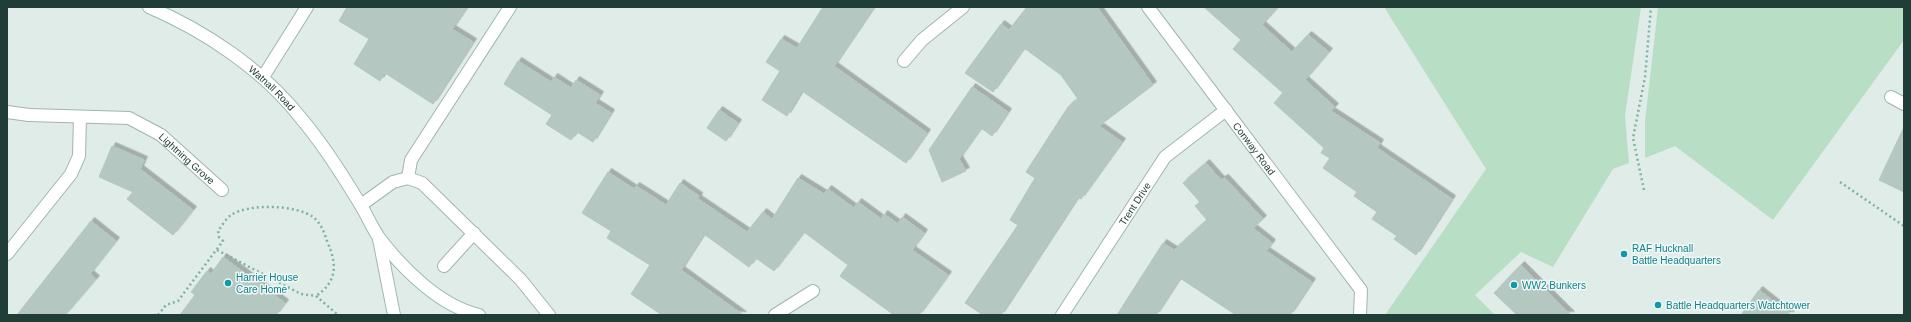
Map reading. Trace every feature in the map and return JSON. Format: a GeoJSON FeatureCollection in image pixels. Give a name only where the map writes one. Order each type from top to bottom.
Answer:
{"type":"FeatureCollection","features":[{"type":"Feature","properties":{"kind":"street","name":"Watnall Road"},"geometry":{"type":"LineString","coordinates":[[149,7],[219,44],[263,77],[299,116],[322,145],[361,205],[379,238],[415,277],[443,300],[470,314]]}},
{"type":"Feature","properties":{"kind":"street"},"geometry":{"type":"LineString","coordinates":[[263,77],[307,7]]}},
{"type":"Feature","properties":{"kind":"street"},"geometry":{"type":"LineString","coordinates":[[408,178],[411,160],[510,7]]}},
{"type":"Feature","properties":{"kind":"street"},"geometry":{"type":"LineString","coordinates":[[904,61],[922,40],[963,7]]}},
{"type":"Feature","properties":{"kind":"street","name":"Conway Road"},"geometry":{"type":"LineString","coordinates":[[1148,7],[1362,290],[1360,315]]}},
{"type":"Feature","properties":{"kind":"street"},"geometry":{"type":"LineString","coordinates":[[1892,97],[1904,104]]}},
{"type":"Feature","properties":{"kind":"street","name":"Trent Drive"},"geometry":{"type":"LineString","coordinates":[[1062,315],[1165,157],[1226,110]]}},
{"type":"Feature","properties":{"kind":"street","name":"Lightning Grove"},"geometry":{"type":"LineString","coordinates":[[7,112],[29,115],[129,118],[161,135],[222,190]]}},
{"type":"Feature","properties":{"kind":"street"},"geometry":{"type":"LineString","coordinates":[[7,254],[72,174],[79,156],[80,117]]}},
{"type":"Feature","properties":{"kind":"street"},"geometry":{"type":"LineString","coordinates":[[361,205],[393,182],[408,178],[422,183],[520,280],[548,315]]}},
{"type":"Feature","properties":{"kind":"street"},"geometry":{"type":"LineString","coordinates":[[444,266],[474,233]]}},
{"type":"Feature","properties":{"kind":"street","name":"Watnall Road"},"geometry":{"type":"LineString","coordinates":[[379,238],[394,315]]}},
{"type":"Feature","properties":{"kind":"street"},"geometry":{"type":"LineString","coordinates":[[775,315],[812,291]]}},
{"type":"Feature","properties":{"kind":"path"},"geometry":{"type":"LineString","coordinates":[[1644,190],[1632,138],[1645,77],[1651,7]]}},
{"type":"Feature","properties":{"kind":"path"},"geometry":{"type":"LineString","coordinates":[[1840,182],[1904,226]]}},
{"type":"Feature","properties":{"kind":"path"},"geometry":{"type":"LineString","coordinates":[[158,315],[166,305],[178,301],[217,250],[223,240],[219,237],[218,231],[232,215],[256,206],[302,210],[314,218],[322,227],[334,257],[331,280],[326,290],[316,296]]}},
{"type":"Feature","properties":{"kind":"path"},"geometry":{"type":"LineString","coordinates":[[217,250],[301,294],[316,296],[338,315]]}},
{"type":"Feature","properties":{"kind":"green space"},"geometry":{"type":"Polygon","coordinates":[[[1384,7],[1641,7],[1625,116],[1629,163],[1613,169],[1553,267],[1521,252],[1475,295],[1495,315],[1385,315],[1486,169],[1384,7]]]}},
{"type":"Feature","properties":{"kind":"green space"},"geometry":{"type":"Polygon","coordinates":[[[1658,7],[1904,7],[1904,40],[1773,220],[1675,146],[1645,158],[1645,122],[1658,7]]]}},
{"type":"Feature","properties":{"kind":"building"},"geometry":{"type":"Polygon","coordinates":[[[347,7],[467,7],[452,29],[473,42],[433,104],[385,73],[380,81],[354,64],[369,39],[339,21],[347,7]]]}},
{"type":"Feature","properties":{"kind":"building"},"geometry":{"type":"Polygon","coordinates":[[[823,7],[874,7],[834,66],[927,133],[906,163],[802,91],[787,116],[762,100],[780,71],[766,62],[781,39],[797,48],[823,7]]]}},
{"type":"Feature","properties":{"kind":"building"},"geometry":{"type":"Polygon","coordinates":[[[1027,7],[1097,7],[1153,85],[1099,126],[1122,142],[1081,199],[1078,197],[1001,315],[983,315],[965,303],[1018,225],[1010,220],[1035,178],[1026,172],[1068,107],[1078,99],[1061,75],[1024,48],[993,92],[965,73],[1001,24],[1009,30],[1027,7]]]}},
{"type":"Feature","properties":{"kind":"building"},"geometry":{"type":"Polygon","coordinates":[[[1204,7],[1278,7],[1262,25],[1292,52],[1308,35],[1329,52],[1305,80],[1335,107],[1331,111],[1380,143],[1377,148],[1452,199],[1416,255],[1394,239],[1397,236],[1372,219],[1377,212],[1354,196],[1357,192],[1323,168],[1330,158],[1321,153],[1324,148],[1274,103],[1283,93],[1233,49],[1241,40],[1204,7]]]}},
{"type":"Feature","properties":{"kind":"building"},"geometry":{"type":"Polygon","coordinates":[[[518,61],[551,82],[554,77],[571,88],[576,80],[600,95],[595,103],[611,113],[593,142],[577,132],[571,140],[546,124],[552,115],[504,84],[518,61]]]}},
{"type":"Feature","properties":{"kind":"building"},"geometry":{"type":"Polygon","coordinates":[[[972,87],[1008,112],[992,136],[981,128],[959,159],[966,171],[942,182],[929,150],[972,87]]]}},
{"type":"Feature","properties":{"kind":"building"},"geometry":{"type":"Polygon","coordinates":[[[719,110],[738,123],[726,141],[707,128],[719,110]]]}},
{"type":"Feature","properties":{"kind":"building"},"geometry":{"type":"Polygon","coordinates":[[[1904,127],[1904,192],[1879,180],[1904,127]]]}},
{"type":"Feature","properties":{"kind":"building"},"geometry":{"type":"Polygon","coordinates":[[[112,146],[144,160],[140,169],[193,210],[173,235],[127,199],[133,192],[99,177],[112,146]]]}},
{"type":"Feature","properties":{"kind":"building"},"geometry":{"type":"Polygon","coordinates":[[[1206,163],[1221,180],[1225,178],[1263,219],[1253,228],[1272,243],[1266,251],[1312,282],[1290,315],[1236,315],[1180,278],[1156,315],[1117,315],[1163,243],[1174,250],[1207,220],[1195,206],[1200,202],[1183,183],[1206,163]]]}},
{"type":"Feature","properties":{"kind":"building"},"geometry":{"type":"Polygon","coordinates":[[[608,172],[634,189],[636,186],[666,205],[680,183],[699,196],[698,199],[747,232],[763,212],[772,219],[798,178],[824,194],[828,189],[854,208],[858,202],[881,219],[884,214],[898,224],[902,217],[924,233],[912,250],[948,275],[919,315],[894,315],[840,276],[848,265],[804,232],[774,271],[756,258],[749,267],[704,234],[681,270],[743,315],[662,315],[631,294],[650,265],[607,238],[611,231],[582,213],[608,172]]]}},
{"type":"Feature","properties":{"kind":"building"},"geometry":{"type":"Polygon","coordinates":[[[91,221],[116,241],[90,274],[96,279],[65,315],[17,315],[91,221]]]}},
{"type":"Feature","properties":{"kind":"building","name":"Harrier House Care Home"},"geometry":{"type":"Polygon","coordinates":[[[223,257],[285,303],[276,315],[180,315],[195,295],[191,292],[207,271],[211,274],[223,257]]]}},
{"type":"Feature","properties":{"kind":"building"},"geometry":{"type":"Polygon","coordinates":[[[1521,265],[1571,315],[1517,315],[1494,293],[1521,265]]]}},
{"type":"Feature","properties":{"kind":"building"},"geometry":{"type":"Polygon","coordinates":[[[1759,290],[1791,315],[1741,315],[1759,290]]]}},
{"type":"Feature","properties":{"kind":"place","name":"RAF Hucknall Battle Headquarters"},"geometry":{"type":"Point","coordinates":[1624,254]}},
{"type":"Feature","properties":{"kind":"place","name":"Harrier House Care Home"},"geometry":{"type":"Point","coordinates":[228,283]}},
{"type":"Feature","properties":{"kind":"place","name":"WW2 Bunkers"},"geometry":{"type":"Point","coordinates":[1514,285]}},
{"type":"Feature","properties":{"kind":"place","name":"Battle Headquarters Watchtower"},"geometry":{"type":"Point","coordinates":[1658,305]}}]}
